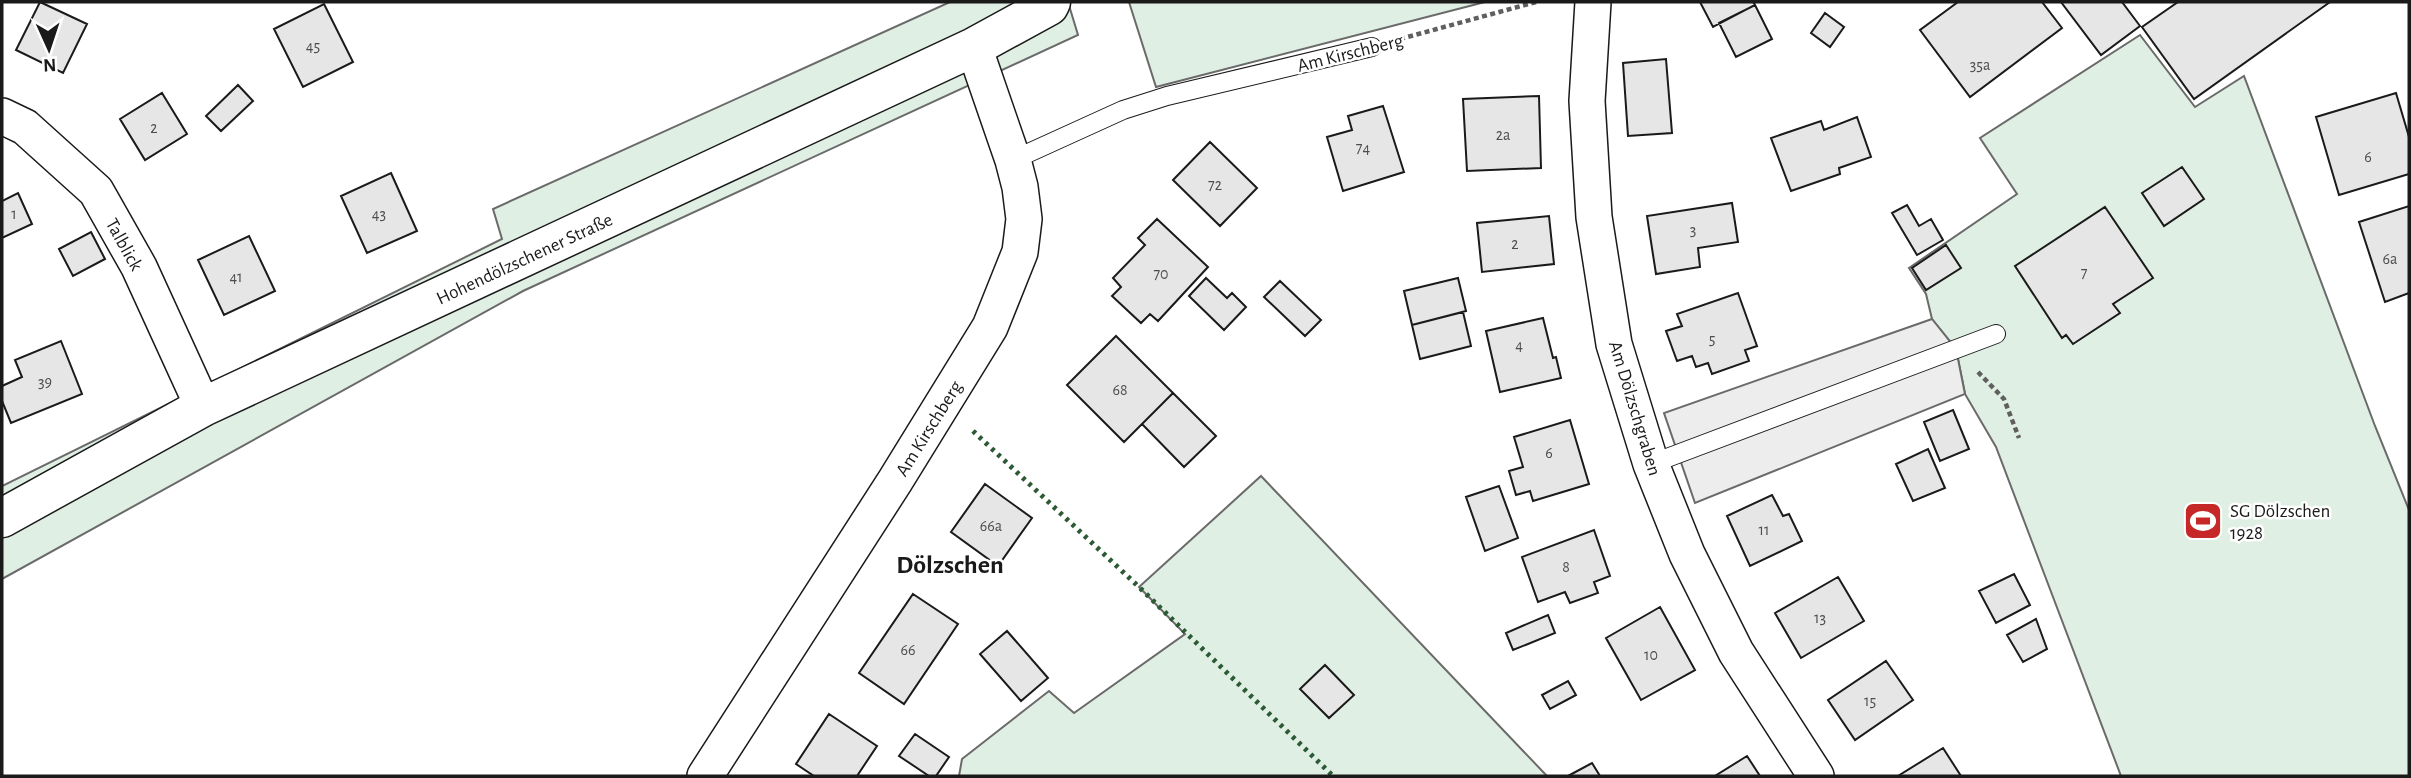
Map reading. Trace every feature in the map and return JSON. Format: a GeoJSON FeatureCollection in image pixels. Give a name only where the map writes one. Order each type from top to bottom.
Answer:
{"type":"FeatureCollection","features":[{"type":"Feature","properties":{"kind":"street","name":"Am Dölzschgraben"},"geometry":{"type":"LineString","coordinates":[[1593,2],[1587,100],[1594,217],[1614,344],[1651,464],[1687,554],[1736,652],[1816,776]]}},
{"type":"Feature","properties":{"kind":"street","name":"Hohendölzschener Straße"},"geometry":{"type":"LineString","coordinates":[[2,518],[203,407],[974,47],[1050,4]]}},
{"type":"Feature","properties":{"kind":"street","name":"Am Kirschberg"},"geometry":{"type":"LineString","coordinates":[[705,776],[895,481],[990,327],[1020,252],[1024,219],[1020,187],[974,47]]}},
{"type":"Feature","properties":{"kind":"street","name":"Talblick"},"geometry":{"type":"LineString","coordinates":[[2,116],[25,127],[96,191],[139,267],[203,407]]}},
{"type":"Feature","properties":{"kind":"lane","name":"Am Kirschberg"},"geometry":{"type":"LineString","coordinates":[[1013,160],[1123,110],[1167,96],[1372,47]]}},
{"type":"Feature","properties":{"kind":"lane"},"geometry":{"type":"LineString","coordinates":[[1651,464],[1996,334]]}},
{"type":"Feature","properties":{"kind":"path","name":"Am Kirschberg"},"geometry":{"type":"LineString","coordinates":[[1372,47],[1536,2]]}},
{"type":"Feature","properties":{"kind":"path"},"geometry":{"type":"LineString","coordinates":[[1956,349],[2004,399],[2019,438]]}},
{"type":"Feature","properties":{"kind":"green space"},"geometry":{"type":"Polygon","coordinates":[[[950,2],[1068,2],[1078,35],[523,291],[2,579],[2,486],[502,239],[493,209],[950,2]]]}},
{"type":"Feature","properties":{"kind":"green space"},"geometry":{"type":"Polygon","coordinates":[[[1129,2],[1485,2],[1156,87],[1129,2]]]}},
{"type":"Feature","properties":{"kind":"green space"},"geometry":{"type":"Polygon","coordinates":[[[2140,35],[2195,107],[2244,76],[2409,510],[2409,776],[2121,776],[1996,447],[1965,394],[1956,349],[1932,319],[1926,294],[1909,268],[2017,194],[1980,138],[2140,35]]]}},
{"type":"Feature","properties":{"kind":"green space"},"geometry":{"type":"Polygon","coordinates":[[[1261,476],[1547,776],[959,776],[962,759],[1049,691],[1074,713],[1185,634],[1139,587],[1261,476]]]}},
{"type":"Feature","properties":{"kind":"shaded area"},"geometry":{"type":"Polygon","coordinates":[[[1932,319],[1956,349],[1965,394],[1695,503],[1664,413],[1932,319]]]}},
{"type":"Feature","properties":{"kind":"building"},"geometry":{"type":"Polygon","coordinates":[[[40,2],[87,24],[63,73],[16,50],[40,2]]]}},
{"type":"Feature","properties":{"kind":"building"},"geometry":{"type":"Polygon","coordinates":[[[1700,2],[1753,2],[1755,5],[1713,27],[1700,2]]]}},
{"type":"Feature","properties":{"kind":"building"},"geometry":{"type":"Polygon","coordinates":[[[1958,2],[2042,2],[2062,28],[1970,97],[1920,30],[1958,2]]]}},
{"type":"Feature","properties":{"kind":"building"},"geometry":{"type":"Polygon","coordinates":[[[2061,2],[2122,2],[2140,26],[2101,55],[2061,2]]]}},
{"type":"Feature","properties":{"kind":"building"},"geometry":{"type":"Polygon","coordinates":[[[2178,2],[2330,2],[2194,99],[2142,27],[2178,2]]]}},
{"type":"Feature","properties":{"kind":"building"},"geometry":{"type":"Polygon","coordinates":[[[324,4],[353,62],[303,87],[274,29],[324,4]]]}},
{"type":"Feature","properties":{"kind":"building"},"geometry":{"type":"Polygon","coordinates":[[[1755,5],[1772,39],[1736,57],[1719,23],[1755,5]]]}},
{"type":"Feature","properties":{"kind":"building"},"geometry":{"type":"Polygon","coordinates":[[[1825,13],[1844,27],[1830,47],[1811,33],[1825,13]]]}},
{"type":"Feature","properties":{"kind":"building"},"geometry":{"type":"Polygon","coordinates":[[[1666,59],[1672,133],[1628,136],[1623,63],[1666,59]]]}},
{"type":"Feature","properties":{"kind":"building"},"geometry":{"type":"Polygon","coordinates":[[[238,85],[253,101],[221,131],[206,116],[238,85]]]}},
{"type":"Feature","properties":{"kind":"building"},"geometry":{"type":"Polygon","coordinates":[[[162,93],[187,134],[145,160],[120,119],[162,93]]]}},
{"type":"Feature","properties":{"kind":"building"},"geometry":{"type":"Polygon","coordinates":[[[2396,93],[2409,137],[2409,174],[2339,195],[2316,117],[2396,93]]]}},
{"type":"Feature","properties":{"kind":"building"},"geometry":{"type":"Polygon","coordinates":[[[1539,96],[1541,168],[1467,171],[1463,99],[1539,96]]]}},
{"type":"Feature","properties":{"kind":"building"},"geometry":{"type":"Polygon","coordinates":[[[1383,106],[1404,172],[1343,191],[1327,137],[1352,130],[1348,116],[1383,106]]]}},
{"type":"Feature","properties":{"kind":"building"},"geometry":{"type":"Polygon","coordinates":[[[1857,117],[1871,157],[1839,168],[1840,174],[1791,191],[1771,138],[1821,121],[1824,130],[1857,117]]]}},
{"type":"Feature","properties":{"kind":"building"},"geometry":{"type":"Polygon","coordinates":[[[1210,142],[1257,188],[1220,226],[1173,180],[1210,142]]]}},
{"type":"Feature","properties":{"kind":"building"},"geometry":{"type":"Polygon","coordinates":[[[2182,167],[2204,199],[2164,226],[2142,193],[2182,167]]]}},
{"type":"Feature","properties":{"kind":"building"},"geometry":{"type":"Polygon","coordinates":[[[391,173],[417,231],[367,253],[341,196],[391,173]]]}},
{"type":"Feature","properties":{"kind":"building"},"geometry":{"type":"Polygon","coordinates":[[[18,193],[32,224],[2,238],[2,201],[18,193]]]}},
{"type":"Feature","properties":{"kind":"building"},"geometry":{"type":"Polygon","coordinates":[[[1732,203],[1738,242],[1698,248],[1700,267],[1656,274],[1647,216],[1732,203]]]}},
{"type":"Feature","properties":{"kind":"building"},"geometry":{"type":"Polygon","coordinates":[[[1907,205],[1919,226],[1931,219],[1943,240],[1917,255],[1892,213],[1907,205]]]}},
{"type":"Feature","properties":{"kind":"building"},"geometry":{"type":"Polygon","coordinates":[[[2409,206],[2409,293],[2385,302],[2359,222],[2409,206]]]}},
{"type":"Feature","properties":{"kind":"building"},"geometry":{"type":"Polygon","coordinates":[[[2105,207],[2153,278],[2113,304],[2120,313],[2073,344],[2066,335],[2062,338],[2015,266],[2105,207]]]}},
{"type":"Feature","properties":{"kind":"building"},"geometry":{"type":"Polygon","coordinates":[[[1549,216],[1554,264],[1482,272],[1477,223],[1549,216]]]}},
{"type":"Feature","properties":{"kind":"building"},"geometry":{"type":"Polygon","coordinates":[[[1157,219],[1208,267],[1158,321],[1150,314],[1141,323],[1112,296],[1121,287],[1113,278],[1145,245],[1138,238],[1157,219]]]}},
{"type":"Feature","properties":{"kind":"building"},"geometry":{"type":"Polygon","coordinates":[[[91,232],[105,259],[73,276],[59,249],[91,232]]]}},
{"type":"Feature","properties":{"kind":"building"},"geometry":{"type":"Polygon","coordinates":[[[249,236],[275,291],[224,315],[198,260],[249,236]]]}},
{"type":"Feature","properties":{"kind":"building"},"geometry":{"type":"Polygon","coordinates":[[[1946,245],[1961,268],[1926,290],[1912,268],[1946,245]]]}},
{"type":"Feature","properties":{"kind":"building"},"geometry":{"type":"Polygon","coordinates":[[[1206,278],[1227,298],[1232,293],[1246,307],[1224,330],[1189,296],[1206,278]]]}},
{"type":"Feature","properties":{"kind":"building"},"geometry":{"type":"Polygon","coordinates":[[[1458,278],[1466,311],[1412,325],[1404,291],[1458,278]]]}},
{"type":"Feature","properties":{"kind":"building"},"geometry":{"type":"Polygon","coordinates":[[[1280,281],[1321,320],[1305,336],[1264,297],[1280,281]]]}},
{"type":"Feature","properties":{"kind":"building"},"geometry":{"type":"Polygon","coordinates":[[[1738,293],[1757,346],[1745,350],[1749,361],[1712,374],[1708,363],[1696,367],[1692,356],[1677,361],[1666,331],[1682,326],[1677,314],[1738,293]]]}},
{"type":"Feature","properties":{"kind":"building"},"geometry":{"type":"Polygon","coordinates":[[[1463,312],[1471,346],[1420,359],[1412,325],[1463,312]]]}},
{"type":"Feature","properties":{"kind":"building"},"geometry":{"type":"Polygon","coordinates":[[[1543,318],[1561,378],[1500,392],[1486,331],[1543,318]]]}},
{"type":"Feature","properties":{"kind":"building"},"geometry":{"type":"Polygon","coordinates":[[[1116,336],[1173,393],[1124,442],[1067,385],[1116,336]]]}},
{"type":"Feature","properties":{"kind":"building"},"geometry":{"type":"Polygon","coordinates":[[[61,341],[82,394],[11,423],[2,401],[2,386],[22,377],[15,360],[61,341]]]}},
{"type":"Feature","properties":{"kind":"building"},"geometry":{"type":"Polygon","coordinates":[[[1173,393],[1216,436],[1184,467],[1142,424],[1173,393]]]}},
{"type":"Feature","properties":{"kind":"building"},"geometry":{"type":"Polygon","coordinates":[[[1953,410],[1969,449],[1940,461],[1924,422],[1953,410]]]}},
{"type":"Feature","properties":{"kind":"building"},"geometry":{"type":"Polygon","coordinates":[[[1570,420],[1589,484],[1533,501],[1530,491],[1516,495],[1509,471],[1523,467],[1514,437],[1570,420]]]}},
{"type":"Feature","properties":{"kind":"building"},"geometry":{"type":"Polygon","coordinates":[[[1928,449],[1945,488],[1913,501],[1896,464],[1928,449]]]}},
{"type":"Feature","properties":{"kind":"building"},"geometry":{"type":"Polygon","coordinates":[[[985,484],[1032,518],[998,566],[951,532],[985,484]]]}},
{"type":"Feature","properties":{"kind":"building"},"geometry":{"type":"Polygon","coordinates":[[[1499,486],[1518,538],[1485,551],[1466,497],[1499,486]]]}},
{"type":"Feature","properties":{"kind":"building"},"geometry":{"type":"Polygon","coordinates":[[[1772,495],[1783,516],[1789,514],[1802,541],[1750,566],[1727,516],[1772,495]]]}},
{"type":"Feature","properties":{"kind":"building"},"geometry":{"type":"Polygon","coordinates":[[[1594,530],[1610,576],[1594,582],[1598,593],[1570,603],[1565,592],[1538,602],[1522,557],[1594,530]]]}},
{"type":"Feature","properties":{"kind":"building"},"geometry":{"type":"Polygon","coordinates":[[[2014,574],[2030,605],[1996,623],[1979,591],[2014,574]]]}},
{"type":"Feature","properties":{"kind":"building"},"geometry":{"type":"Polygon","coordinates":[[[1838,577],[1864,621],[1801,658],[1775,613],[1838,577]]]}},
{"type":"Feature","properties":{"kind":"building"},"geometry":{"type":"Polygon","coordinates":[[[913,594],[958,624],[904,704],[859,673],[913,594]]]}},
{"type":"Feature","properties":{"kind":"building"},"geometry":{"type":"Polygon","coordinates":[[[1660,607],[1695,670],[1641,700],[1606,638],[1660,607]]]}},
{"type":"Feature","properties":{"kind":"building"},"geometry":{"type":"Polygon","coordinates":[[[1548,615],[1555,633],[1513,650],[1506,633],[1548,615]]]}},
{"type":"Feature","properties":{"kind":"building"},"geometry":{"type":"Polygon","coordinates":[[[2036,619],[2047,649],[2023,662],[2007,635],[2036,619]]]}},
{"type":"Feature","properties":{"kind":"building"},"geometry":{"type":"Polygon","coordinates":[[[1007,631],[1048,678],[1021,701],[980,654],[1007,631]]]}},
{"type":"Feature","properties":{"kind":"building"},"geometry":{"type":"Polygon","coordinates":[[[1886,661],[1913,700],[1855,740],[1828,700],[1886,661]]]}},
{"type":"Feature","properties":{"kind":"building"},"geometry":{"type":"Polygon","coordinates":[[[1325,665],[1354,695],[1329,718],[1300,689],[1325,665]]]}},
{"type":"Feature","properties":{"kind":"building"},"geometry":{"type":"Polygon","coordinates":[[[1568,681],[1576,695],[1550,709],[1542,695],[1568,681]]]}},
{"type":"Feature","properties":{"kind":"building"},"geometry":{"type":"Polygon","coordinates":[[[829,714],[877,746],[857,776],[814,776],[796,764],[829,714]]]}},
{"type":"Feature","properties":{"kind":"building"},"geometry":{"type":"Polygon","coordinates":[[[915,734],[949,757],[936,776],[929,776],[899,756],[915,734]]]}},
{"type":"Feature","properties":{"kind":"building"},"geometry":{"type":"Polygon","coordinates":[[[1943,748],[1961,776],[1898,776],[1943,748]]]}},
{"type":"Feature","properties":{"kind":"building"},"geometry":{"type":"Polygon","coordinates":[[[1747,756],[1760,776],[1715,776],[1747,756]]]}},
{"type":"Feature","properties":{"kind":"building"},"geometry":{"type":"Polygon","coordinates":[[[1592,763],[1600,776],[1568,776],[1592,763]]]}},
{"type":"Feature","properties":{"kind":"hedge"},"geometry":{"type":"LineString","coordinates":[[973,431],[1139,587],[1333,776]]}},
{"type":"Feature","properties":{"kind":"place","name":"SG Dölzschen 1928"},"geometry":{"type":"Point","coordinates":[2203,521]}},
{"type":"Feature","properties":{"kind":"district","name":"Dölzschen"},"geometry":{"type":"Point","coordinates":[950,564]}}]}
